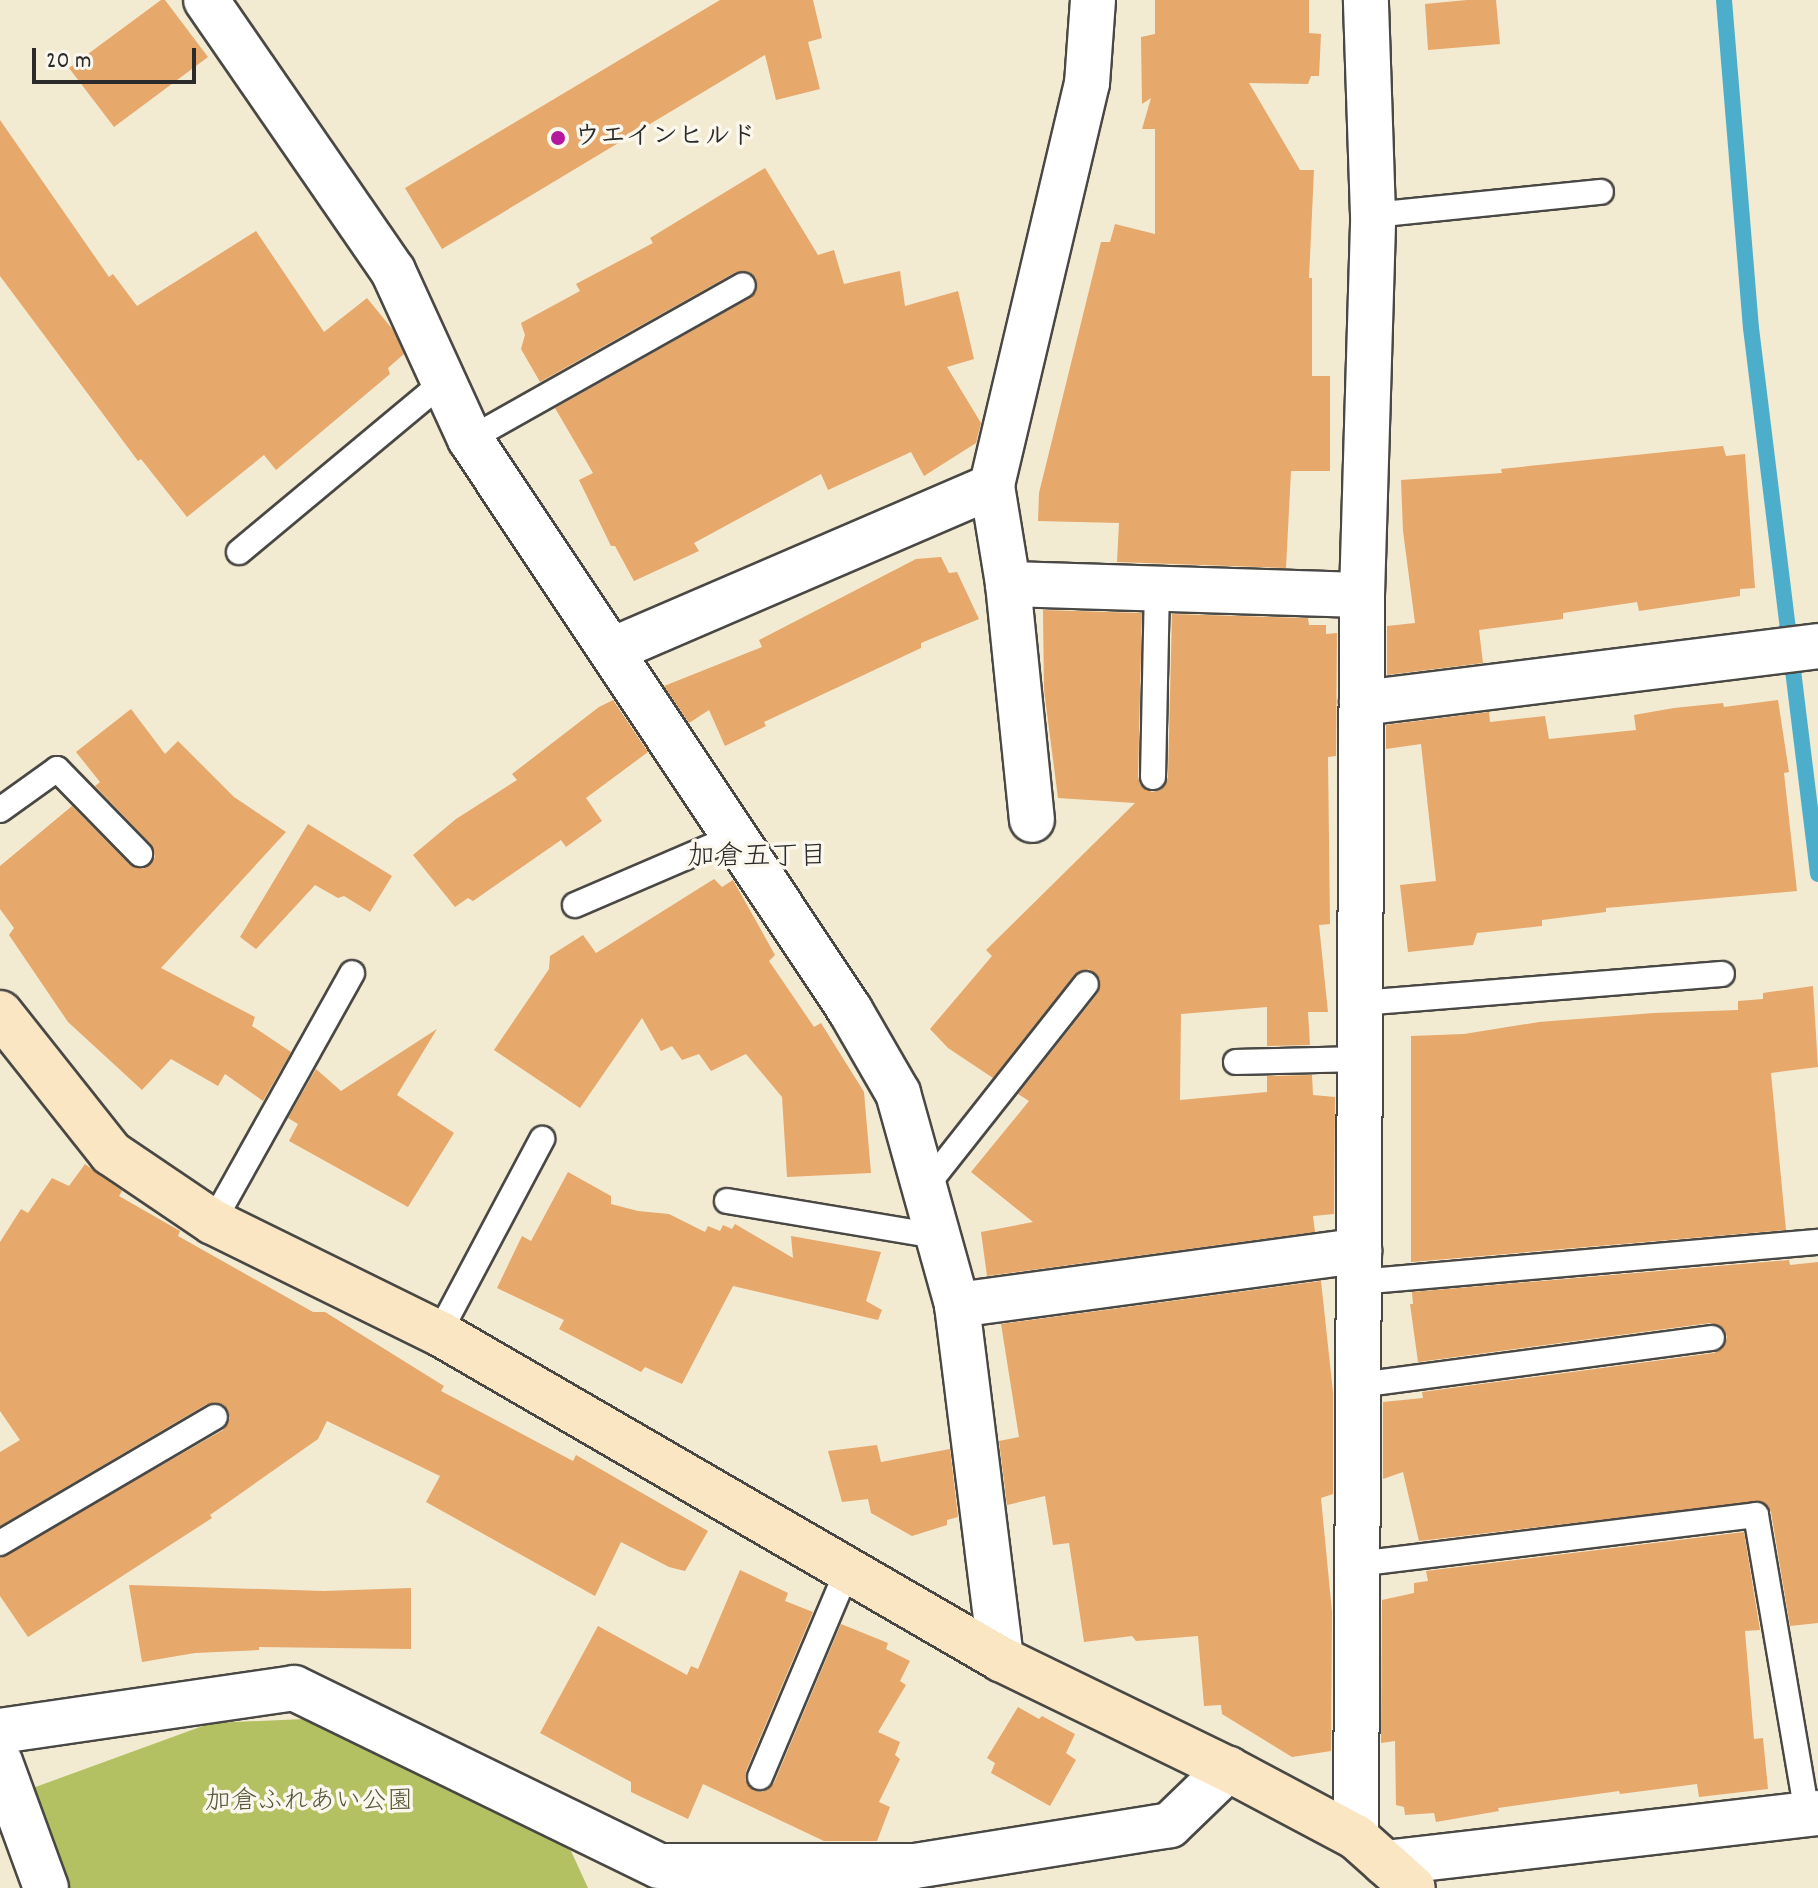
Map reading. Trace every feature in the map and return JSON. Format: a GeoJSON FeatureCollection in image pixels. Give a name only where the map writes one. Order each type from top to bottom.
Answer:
{"type":"FeatureCollection","features":[{"type":"Feature","properties":{"kind":"street"},"geometry":{"type":"LineString","coordinates":[[206,0],[393,271],[470,439],[850,1010],[898,1093],[957,1305],[1001,1659]]}},
{"type":"Feature","properties":{"kind":"street"},"geometry":{"type":"LineString","coordinates":[[1032,820],[1008,584],[992,486],[1087,83],[1093,0]]}},
{"type":"Feature","properties":{"kind":"street"},"geometry":{"type":"LineString","coordinates":[[1366,0],[1373,215],[1362,595],[1358,1564],[1385,1863]]}},
{"type":"Feature","properties":{"kind":"street"},"geometry":{"type":"LineString","coordinates":[[612,650],[992,486]]}},
{"type":"Feature","properties":{"kind":"street"},"geometry":{"type":"LineString","coordinates":[[1008,584],[1362,595]]}},
{"type":"Feature","properties":{"kind":"street"},"geometry":{"type":"LineString","coordinates":[[1362,703],[1818,646]]}},
{"type":"Feature","properties":{"kind":"street"},"geometry":{"type":"LineString","coordinates":[[0,1013],[111,1153],[213,1222],[439,1333],[1001,1659],[1228,1769],[1385,1863],[1813,1814]]}},
{"type":"Feature","properties":{"kind":"street"},"geometry":{"type":"LineString","coordinates":[[957,1305],[1359,1266]]}},
{"type":"Feature","properties":{"kind":"street"},"geometry":{"type":"LineString","coordinates":[[0,1731],[294,1688],[659,1866],[703,1876],[921,1877],[1170,1825],[1228,1769]]}},
{"type":"Feature","properties":{"kind":"street"},"geometry":{"type":"LineString","coordinates":[[0,1762],[46,1888]]}},
{"type":"Feature","properties":{"kind":"lane"},"geometry":{"type":"LineString","coordinates":[[1373,215],[1601,192]]}},
{"type":"Feature","properties":{"kind":"lane"},"geometry":{"type":"LineString","coordinates":[[470,439],[743,285]]}},
{"type":"Feature","properties":{"kind":"lane"},"geometry":{"type":"LineString","coordinates":[[239,552],[444,381]]}},
{"type":"Feature","properties":{"kind":"lane"},"geometry":{"type":"LineString","coordinates":[[1153,777],[1157,591]]}},
{"type":"Feature","properties":{"kind":"lane"},"geometry":{"type":"LineString","coordinates":[[0,810],[57,769],[140,854]]}},
{"type":"Feature","properties":{"kind":"lane"},"geometry":{"type":"LineString","coordinates":[[575,905],[735,836]]}},
{"type":"Feature","properties":{"kind":"lane"},"geometry":{"type":"LineString","coordinates":[[213,1222],[352,973]]}},
{"type":"Feature","properties":{"kind":"lane"},"geometry":{"type":"LineString","coordinates":[[1360,1003],[1722,974]]}},
{"type":"Feature","properties":{"kind":"lane"},"geometry":{"type":"LineString","coordinates":[[924,1189],[1086,984]]}},
{"type":"Feature","properties":{"kind":"lane"},"geometry":{"type":"LineString","coordinates":[[1236,1062],[1360,1059]]}},
{"type":"Feature","properties":{"kind":"lane"},"geometry":{"type":"LineString","coordinates":[[439,1333],[542,1139]]}},
{"type":"Feature","properties":{"kind":"lane"},"geometry":{"type":"LineString","coordinates":[[727,1201],[937,1236]]}},
{"type":"Feature","properties":{"kind":"lane"},"geometry":{"type":"LineString","coordinates":[[1359,1266],[1818,1242]]}},
{"type":"Feature","properties":{"kind":"lane"},"geometry":{"type":"LineString","coordinates":[[1359,1385],[1712,1338]]}},
{"type":"Feature","properties":{"kind":"lane"},"geometry":{"type":"LineString","coordinates":[[0,1543],[215,1417]]}},
{"type":"Feature","properties":{"kind":"lane"},"geometry":{"type":"LineString","coordinates":[[1358,1564],[1756,1515],[1813,1814]]}},
{"type":"Feature","properties":{"kind":"lane"},"geometry":{"type":"LineString","coordinates":[[760,1777],[847,1571]]}},
{"type":"Feature","properties":{"kind":"green space","name":"加倉ふれあい公園"},"geometry":{"type":"Polygon","coordinates":[[[327,1718],[456,1779],[571,1851],[588,1888],[69,1888],[30,1789],[211,1723],[327,1718]]]}},
{"type":"Feature","properties":{"kind":"building"},"geometry":{"type":"Polygon","coordinates":[[[165,0],[208,57],[114,127],[69,68],[165,0]]]}},
{"type":"Feature","properties":{"kind":"building","name":"ウエインヒルド"},"geometry":{"type":"Polygon","coordinates":[[[720,0],[813,0],[822,38],[808,42],[820,89],[776,100],[765,55],[442,249],[405,188],[720,0]]]}},
{"type":"Feature","properties":{"kind":"building"},"geometry":{"type":"Polygon","coordinates":[[[1155,0],[1309,0],[1309,33],[1321,34],[1319,76],[1311,76],[1308,84],[1249,83],[1300,170],[1314,170],[1309,278],[1312,278],[1312,376],[1330,376],[1330,471],[1291,471],[1286,568],[1117,562],[1119,523],[1038,521],[1039,493],[1101,242],[1110,242],[1115,224],[1155,234],[1155,129],[1142,129],[1151,98],[1142,104],[1141,37],[1155,34],[1155,0]]]}},
{"type":"Feature","properties":{"kind":"building"},"geometry":{"type":"Polygon","coordinates":[[[1496,0],[1500,44],[1428,50],[1425,4],[1496,0]]]}},
{"type":"Feature","properties":{"kind":"building"},"geometry":{"type":"Polygon","coordinates":[[[0,120],[109,277],[113,274],[137,306],[256,231],[324,332],[367,298],[393,330],[404,354],[388,368],[390,374],[276,470],[264,455],[187,517],[141,459],[138,461],[0,276],[0,120]]]}},
{"type":"Feature","properties":{"kind":"building"},"geometry":{"type":"Polygon","coordinates":[[[765,168],[818,255],[834,250],[844,284],[900,271],[905,306],[958,291],[974,359],[947,367],[981,423],[976,443],[924,476],[911,452],[828,490],[821,474],[694,543],[699,551],[634,581],[615,546],[611,546],[579,480],[593,473],[555,408],[750,298],[756,292],[756,278],[750,272],[736,272],[540,382],[521,349],[525,335],[521,323],[580,291],[576,284],[653,243],[650,238],[765,168]]]}},
{"type":"Feature","properties":{"kind":"building"},"geometry":{"type":"Polygon","coordinates":[[[1723,446],[1726,456],[1745,454],[1755,588],[1740,589],[1740,596],[1639,611],[1637,602],[1563,613],[1563,619],[1479,630],[1483,663],[1387,675],[1387,626],[1415,623],[1403,531],[1401,480],[1502,473],[1501,469],[1723,446]]]}},
{"type":"Feature","properties":{"kind":"building"},"geometry":{"type":"Polygon","coordinates":[[[941,557],[949,573],[957,572],[979,619],[921,643],[921,648],[764,722],[766,726],[725,746],[709,710],[689,723],[664,686],[762,647],[759,640],[916,559],[941,557]]]}},
{"type":"Feature","properties":{"kind":"building"},"geometry":{"type":"Polygon","coordinates":[[[1043,610],[1142,613],[1138,777],[1140,785],[1152,792],[1161,790],[1168,777],[1172,614],[1308,618],[1309,625],[1326,625],[1326,634],[1337,633],[1336,756],[1328,757],[1330,924],[1319,925],[1328,1012],[1308,1012],[1310,1045],[1267,1046],[1267,1007],[1181,1014],[1180,1100],[1267,1092],[1267,1076],[1312,1075],[1313,1095],[1335,1097],[1334,1214],[1313,1216],[1315,1232],[987,1276],[981,1232],[1033,1222],[971,1172],[1029,1101],[1018,1094],[1098,993],[1100,979],[1089,969],[1075,974],[993,1078],[948,1048],[930,1029],[992,956],[986,950],[1135,803],[1058,798],[1044,690],[1043,610]]]}},
{"type":"Feature","properties":{"kind":"building"},"geometry":{"type":"Polygon","coordinates":[[[613,700],[648,752],[586,798],[602,821],[566,847],[561,840],[473,901],[468,898],[455,907],[413,855],[456,819],[517,780],[512,774],[599,707],[613,700]]]}},
{"type":"Feature","properties":{"kind":"building"},"geometry":{"type":"Polygon","coordinates":[[[1778,700],[1789,772],[1784,773],[1797,891],[1606,908],[1606,912],[1542,920],[1542,926],[1477,933],[1473,945],[1408,952],[1400,885],[1436,881],[1421,744],[1386,749],[1386,725],[1489,712],[1490,722],[1545,716],[1549,739],[1636,730],[1634,715],[1674,708],[1723,703],[1724,707],[1778,700]]]}},
{"type":"Feature","properties":{"kind":"building"},"geometry":{"type":"Polygon","coordinates":[[[131,709],[165,754],[178,741],[234,797],[286,832],[161,968],[255,1017],[252,1026],[291,1052],[263,1101],[225,1074],[218,1086],[171,1059],[142,1090],[68,1022],[9,935],[14,928],[0,909],[0,866],[72,806],[130,865],[143,869],[151,864],[155,857],[151,844],[95,786],[100,782],[76,752],[131,709]]]}},
{"type":"Feature","properties":{"kind":"building"},"geometry":{"type":"Polygon","coordinates":[[[308,824],[392,876],[370,912],[344,896],[338,898],[315,885],[256,949],[240,937],[308,824]]]}},
{"type":"Feature","properties":{"kind":"building"},"geometry":{"type":"Polygon","coordinates":[[[714,879],[722,887],[733,880],[775,955],[769,961],[814,1027],[821,1023],[864,1092],[871,1173],[787,1177],[782,1097],[746,1054],[711,1071],[699,1054],[682,1060],[672,1046],[661,1051],[642,1018],[580,1108],[494,1050],[549,969],[550,956],[583,935],[596,953],[714,879]]]}},
{"type":"Feature","properties":{"kind":"building"},"geometry":{"type":"Polygon","coordinates":[[[1813,986],[1818,1067],[1771,1073],[1786,1230],[1411,1262],[1411,1036],[1464,1034],[1539,1022],[1738,1010],[1738,1001],[1763,999],[1763,993],[1813,986]]]}},
{"type":"Feature","properties":{"kind":"building"},"geometry":{"type":"Polygon","coordinates":[[[437,1029],[397,1095],[454,1133],[408,1207],[289,1141],[298,1124],[288,1118],[316,1069],[341,1091],[437,1029]]]}},
{"type":"Feature","properties":{"kind":"building"},"geometry":{"type":"Polygon","coordinates":[[[85,1164],[122,1191],[119,1196],[180,1231],[178,1236],[313,1312],[325,1312],[444,1386],[441,1391],[573,1461],[576,1455],[708,1531],[685,1571],[669,1567],[621,1542],[595,1596],[426,1502],[440,1476],[327,1421],[318,1439],[210,1515],[212,1518],[28,1637],[0,1596],[0,1558],[223,1430],[230,1418],[223,1404],[207,1404],[0,1526],[0,1452],[20,1440],[0,1411],[0,1242],[21,1209],[28,1213],[52,1178],[69,1186],[85,1164]]]}},
{"type":"Feature","properties":{"kind":"building"},"geometry":{"type":"Polygon","coordinates":[[[568,1172],[611,1196],[611,1204],[669,1214],[705,1232],[708,1226],[720,1231],[723,1225],[732,1229],[735,1224],[793,1258],[791,1236],[881,1252],[866,1301],[882,1310],[878,1320],[733,1286],[682,1384],[645,1367],[641,1372],[559,1329],[564,1320],[497,1288],[522,1236],[531,1241],[568,1172]]]}},
{"type":"Feature","properties":{"kind":"building"},"geometry":{"type":"Polygon","coordinates":[[[1789,1260],[1790,1265],[1818,1262],[1818,1623],[1790,1626],[1771,1512],[1761,1501],[1419,1541],[1403,1472],[1383,1479],[1383,1402],[1423,1398],[1422,1392],[1714,1353],[1722,1349],[1727,1337],[1723,1328],[1710,1323],[1418,1362],[1410,1304],[1413,1304],[1412,1292],[1789,1260]]]}},
{"type":"Feature","properties":{"kind":"building"},"geometry":{"type":"Polygon","coordinates":[[[1321,1281],[1333,1392],[1333,1494],[1321,1498],[1332,1612],[1331,1751],[1292,1757],[1222,1714],[1221,1705],[1204,1706],[1198,1636],[1136,1641],[1132,1636],[1084,1642],[1069,1543],[1053,1545],[1045,1496],[1007,1505],[999,1441],[1019,1437],[1001,1324],[1321,1281]]]}},
{"type":"Feature","properties":{"kind":"building"},"geometry":{"type":"Polygon","coordinates":[[[877,1445],[881,1462],[950,1449],[958,1517],[947,1520],[947,1525],[912,1536],[871,1513],[868,1499],[842,1502],[828,1451],[877,1445]]]}},
{"type":"Feature","properties":{"kind":"building"},"geometry":{"type":"Polygon","coordinates":[[[1744,1532],[1760,1630],[1745,1631],[1754,1739],[1763,1738],[1768,1789],[1699,1797],[1697,1784],[1620,1794],[1619,1791],[1498,1808],[1499,1811],[1436,1822],[1434,1813],[1405,1815],[1404,1807],[1396,1805],[1395,1741],[1381,1743],[1382,1600],[1414,1593],[1414,1583],[1428,1581],[1426,1571],[1744,1532]]]}},
{"type":"Feature","properties":{"kind":"building"},"geometry":{"type":"Polygon","coordinates":[[[740,1570],[788,1593],[785,1601],[813,1612],[746,1771],[745,1780],[753,1790],[763,1792],[774,1783],[841,1624],[888,1643],[886,1649],[910,1661],[900,1681],[906,1685],[878,1732],[900,1742],[895,1755],[900,1759],[879,1802],[890,1807],[877,1841],[824,1841],[703,1784],[688,1819],[631,1792],[631,1782],[540,1733],[598,1626],[687,1675],[691,1666],[698,1669],[740,1570]]]}},
{"type":"Feature","properties":{"kind":"building"},"geometry":{"type":"Polygon","coordinates":[[[129,1585],[324,1591],[411,1588],[411,1649],[259,1647],[259,1650],[195,1653],[142,1662],[129,1585]]]}},
{"type":"Feature","properties":{"kind":"building"},"geometry":{"type":"Polygon","coordinates":[[[1018,1707],[1075,1734],[1066,1753],[1076,1760],[1050,1806],[991,1773],[995,1763],[987,1758],[1018,1707]]]}},
{"type":"Feature","properties":{"kind":"waterway"},"geometry":{"type":"LineString","coordinates":[[1724,0],[1751,328],[1818,874]]}},
{"type":"Feature","properties":{"kind":"place","name":"ウエインヒルド"},"geometry":{"type":"Point","coordinates":[558,138]}},
{"type":"Feature","properties":{"kind":"district","name":"加倉五丁目"},"geometry":{"type":"Point","coordinates":[757,859]}}]}
